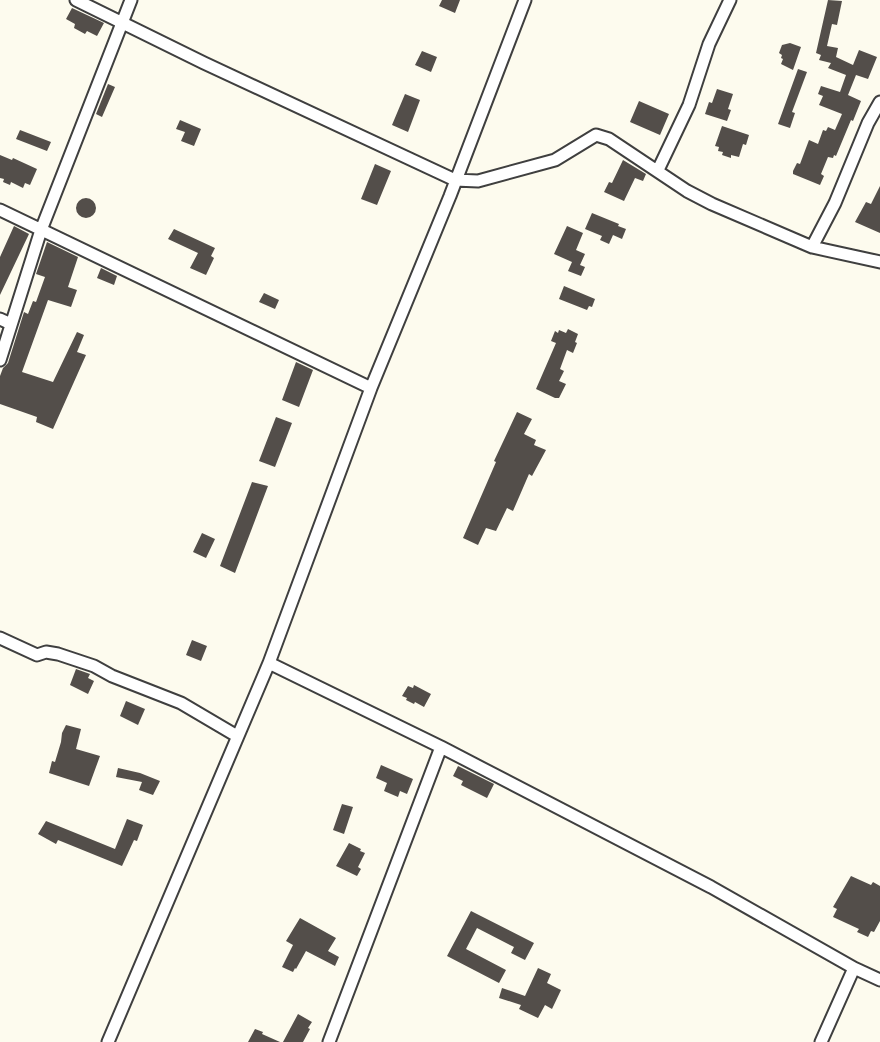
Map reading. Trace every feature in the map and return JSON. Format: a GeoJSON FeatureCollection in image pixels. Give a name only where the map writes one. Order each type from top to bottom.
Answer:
{"type":"FeatureCollection","features":[{"type":"Feature","properties":{"kind":"street"},"geometry":{"type":"LineString","coordinates":[[76,0],[455,180],[478,181],[555,160],[594,135],[609,139],[712,204],[812,247],[880,262]]}},
{"type":"Feature","properties":{"kind":"street"},"geometry":{"type":"LineString","coordinates":[[0,360],[6,321],[131,0]]}},
{"type":"Feature","properties":{"kind":"street"},"geometry":{"type":"LineString","coordinates":[[108,1042],[269,663],[371,388],[525,0]]}},
{"type":"Feature","properties":{"kind":"street"},"geometry":{"type":"LineString","coordinates":[[658,170],[689,105],[709,44],[730,0]]}},
{"type":"Feature","properties":{"kind":"street"},"geometry":{"type":"LineString","coordinates":[[812,247],[880,102]]}},
{"type":"Feature","properties":{"kind":"street"},"geometry":{"type":"LineString","coordinates":[[0,210],[371,388]]}},
{"type":"Feature","properties":{"kind":"street"},"geometry":{"type":"LineString","coordinates":[[0,638],[37,655],[46,652],[58,654],[94,666],[181,703],[237,736]]}},
{"type":"Feature","properties":{"kind":"street"},"geometry":{"type":"LineString","coordinates":[[269,663],[441,747],[711,887],[880,980]]}},
{"type":"Feature","properties":{"kind":"street"},"geometry":{"type":"LineString","coordinates":[[329,1042],[441,747]]}},
{"type":"Feature","properties":{"kind":"street"},"geometry":{"type":"LineString","coordinates":[[821,1042],[854,968]]}},
{"type":"Feature","properties":{"kind":"building"},"geometry":{"type":"Polygon","coordinates":[[[442,0],[460,0],[455,13],[439,6],[442,0]]]}},
{"type":"Feature","properties":{"kind":"building"},"geometry":{"type":"Polygon","coordinates":[[[828,0],[842,1],[837,25],[832,24],[827,46],[838,48],[836,57],[853,65],[859,50],[877,57],[868,79],[856,75],[848,95],[861,101],[836,156],[828,157],[820,185],[793,174],[793,171],[797,163],[800,164],[809,140],[818,144],[823,130],[826,131],[828,127],[835,130],[842,114],[819,105],[823,96],[818,94],[821,86],[840,92],[846,75],[828,68],[831,63],[819,60],[821,55],[816,53],[828,0]]]}},
{"type":"Feature","properties":{"kind":"building"},"geometry":{"type":"Polygon","coordinates":[[[72,8],[104,23],[97,36],[74,28],[75,24],[66,19],[72,8]]]}},
{"type":"Feature","properties":{"kind":"building"},"geometry":{"type":"Polygon","coordinates":[[[790,43],[801,47],[793,70],[781,64],[783,59],[779,53],[782,45],[790,43]]]}},
{"type":"Feature","properties":{"kind":"building"},"geometry":{"type":"Polygon","coordinates":[[[422,51],[437,57],[431,72],[415,65],[422,51]]]}},
{"type":"Feature","properties":{"kind":"building"},"geometry":{"type":"Polygon","coordinates":[[[798,69],[807,72],[792,112],[795,113],[790,128],[778,124],[798,69]]]}},
{"type":"Feature","properties":{"kind":"building"},"geometry":{"type":"Polygon","coordinates":[[[108,84],[115,87],[102,117],[96,114],[108,84]]]}},
{"type":"Feature","properties":{"kind":"building"},"geometry":{"type":"Polygon","coordinates":[[[717,89],[733,94],[727,121],[705,114],[717,89]]]}},
{"type":"Feature","properties":{"kind":"building"},"geometry":{"type":"Polygon","coordinates":[[[405,94],[420,100],[408,132],[392,125],[405,94]]]}},
{"type":"Feature","properties":{"kind":"building"},"geometry":{"type":"Polygon","coordinates":[[[639,101],[669,114],[660,135],[630,122],[639,101]]]}},
{"type":"Feature","properties":{"kind":"building"},"geometry":{"type":"Polygon","coordinates":[[[180,120],[201,129],[194,146],[181,141],[185,132],[176,129],[180,120]]]}},
{"type":"Feature","properties":{"kind":"building"},"geometry":{"type":"Polygon","coordinates":[[[722,126],[749,135],[739,157],[722,155],[723,152],[715,146],[722,126]]]}},
{"type":"Feature","properties":{"kind":"building"},"geometry":{"type":"Polygon","coordinates":[[[20,130],[51,142],[47,151],[16,139],[20,130]]]}},
{"type":"Feature","properties":{"kind":"building"},"geometry":{"type":"Polygon","coordinates":[[[0,155],[37,169],[30,185],[25,183],[23,188],[3,182],[4,179],[0,178],[0,155]]]}},
{"type":"Feature","properties":{"kind":"building"},"geometry":{"type":"Polygon","coordinates":[[[623,160],[646,174],[643,181],[635,178],[624,201],[604,192],[623,160]]]}},
{"type":"Feature","properties":{"kind":"building"},"geometry":{"type":"Polygon","coordinates":[[[375,164],[391,171],[377,205],[361,199],[375,164]]]}},
{"type":"Feature","properties":{"kind":"building"},"geometry":{"type":"Polygon","coordinates":[[[880,186],[880,233],[855,222],[866,202],[871,204],[880,186]]]}},
{"type":"Feature","properties":{"kind":"building"},"geometry":{"type":"Polygon","coordinates":[[[86,198],[93,201],[96,208],[93,215],[86,218],[79,215],[76,208],[79,201],[86,198]]]}},
{"type":"Feature","properties":{"kind":"building"},"geometry":{"type":"Polygon","coordinates":[[[592,213],[626,229],[622,239],[613,235],[609,244],[600,240],[602,236],[585,229],[592,213]]]}},
{"type":"Feature","properties":{"kind":"building"},"geometry":{"type":"Polygon","coordinates":[[[14,226],[29,234],[0,295],[0,257],[14,226]]]}},
{"type":"Feature","properties":{"kind":"building"},"geometry":{"type":"Polygon","coordinates":[[[567,226],[583,233],[576,250],[585,254],[580,265],[585,267],[581,276],[568,271],[572,262],[554,254],[567,226]]]}},
{"type":"Feature","properties":{"kind":"building"},"geometry":{"type":"Polygon","coordinates":[[[174,229],[215,248],[206,275],[190,268],[198,253],[168,239],[174,229]]]}},
{"type":"Feature","properties":{"kind":"building"},"geometry":{"type":"Polygon","coordinates":[[[47,242],[78,257],[68,287],[77,290],[71,307],[48,300],[22,372],[53,382],[77,332],[84,335],[77,352],[86,355],[53,429],[36,422],[37,417],[0,404],[0,376],[8,363],[24,312],[28,314],[33,301],[36,302],[45,277],[36,274],[47,242]]]}},
{"type":"Feature","properties":{"kind":"building"},"geometry":{"type":"Polygon","coordinates":[[[101,268],[117,276],[114,285],[97,278],[101,268]]]}},
{"type":"Feature","properties":{"kind":"building"},"geometry":{"type":"Polygon","coordinates":[[[564,286],[595,299],[592,307],[589,306],[587,310],[559,299],[564,286]]]}},
{"type":"Feature","properties":{"kind":"building"},"geometry":{"type":"Polygon","coordinates":[[[264,293],[279,300],[275,309],[259,302],[264,293]]]}},
{"type":"Feature","properties":{"kind":"building"},"geometry":{"type":"Polygon","coordinates":[[[568,329],[578,334],[577,343],[573,353],[567,350],[559,381],[566,384],[559,398],[555,398],[536,389],[556,343],[551,341],[555,331],[566,333],[568,329]]]}},
{"type":"Feature","properties":{"kind":"building"},"geometry":{"type":"Polygon","coordinates":[[[296,362],[313,370],[299,407],[282,400],[296,362]]]}},
{"type":"Feature","properties":{"kind":"building"},"geometry":{"type":"Polygon","coordinates":[[[517,412],[532,419],[524,434],[536,440],[534,445],[546,450],[532,476],[529,474],[513,511],[507,508],[496,531],[486,528],[478,545],[463,538],[517,412]]]}},
{"type":"Feature","properties":{"kind":"building"},"geometry":{"type":"Polygon","coordinates":[[[276,417],[292,423],[275,467],[259,461],[276,417]]]}},
{"type":"Feature","properties":{"kind":"building"},"geometry":{"type":"Polygon","coordinates":[[[252,482],[268,486],[235,573],[220,566],[252,482]]]}},
{"type":"Feature","properties":{"kind":"building"},"geometry":{"type":"Polygon","coordinates":[[[202,533],[215,539],[206,558],[193,552],[202,533]]]}},
{"type":"Feature","properties":{"kind":"building"},"geometry":{"type":"Polygon","coordinates":[[[192,640],[207,646],[201,661],[186,655],[192,640]]]}},
{"type":"Feature","properties":{"kind":"building"},"geometry":{"type":"Polygon","coordinates":[[[76,669],[90,674],[88,678],[94,681],[88,694],[70,685],[76,669]]]}},
{"type":"Feature","properties":{"kind":"building"},"geometry":{"type":"Polygon","coordinates":[[[414,685],[431,694],[424,707],[402,696],[408,686],[413,688],[414,685]]]}},
{"type":"Feature","properties":{"kind":"building"},"geometry":{"type":"Polygon","coordinates":[[[126,701],[145,709],[138,725],[120,716],[126,701]]]}},
{"type":"Feature","properties":{"kind":"building"},"geometry":{"type":"Polygon","coordinates":[[[66,725],[81,729],[76,749],[100,756],[89,786],[49,773],[66,725]]]}},
{"type":"Feature","properties":{"kind":"building"},"geometry":{"type":"Polygon","coordinates":[[[381,765],[413,779],[407,794],[400,791],[398,797],[384,791],[387,783],[376,778],[381,765]]]}},
{"type":"Feature","properties":{"kind":"building"},"geometry":{"type":"Polygon","coordinates":[[[458,766],[494,784],[487,798],[461,785],[463,781],[453,776],[458,766]]]}},
{"type":"Feature","properties":{"kind":"building"},"geometry":{"type":"Polygon","coordinates":[[[118,768],[160,781],[153,795],[139,790],[142,782],[116,777],[118,768]]]}},
{"type":"Feature","properties":{"kind":"building"},"geometry":{"type":"Polygon","coordinates":[[[342,804],[353,807],[344,834],[333,830],[342,804]]]}},
{"type":"Feature","properties":{"kind":"building"},"geometry":{"type":"Polygon","coordinates":[[[127,819],[143,825],[122,866],[58,840],[56,844],[38,834],[46,821],[115,849],[127,819]]]}},
{"type":"Feature","properties":{"kind":"building"},"geometry":{"type":"Polygon","coordinates":[[[349,843],[365,853],[357,876],[336,866],[349,843]]]}},
{"type":"Feature","properties":{"kind":"building"},"geometry":{"type":"Polygon","coordinates":[[[851,876],[880,886],[880,921],[868,937],[857,932],[859,929],[833,917],[837,909],[833,907],[851,876]]]}},
{"type":"Feature","properties":{"kind":"building"},"geometry":{"type":"Polygon","coordinates":[[[471,911],[534,943],[525,960],[511,953],[514,947],[477,928],[466,949],[506,970],[499,983],[447,956],[471,911]]]}},
{"type":"Feature","properties":{"kind":"building"},"geometry":{"type":"Polygon","coordinates":[[[300,918],[336,938],[328,951],[339,957],[335,966],[306,951],[293,972],[282,967],[293,945],[286,941],[300,918]]]}},
{"type":"Feature","properties":{"kind":"building"},"geometry":{"type":"Polygon","coordinates":[[[538,968],[551,974],[547,983],[561,990],[552,1009],[545,1005],[538,1018],[519,1009],[521,1005],[499,998],[502,988],[525,996],[538,968]]]}},
{"type":"Feature","properties":{"kind":"building"},"geometry":{"type":"Polygon","coordinates":[[[298,1014],[312,1022],[310,1029],[303,1042],[283,1042],[298,1014]]]}},
{"type":"Feature","properties":{"kind":"building"},"geometry":{"type":"Polygon","coordinates":[[[255,1029],[262,1034],[280,1042],[248,1042],[255,1029]]]}}]}
